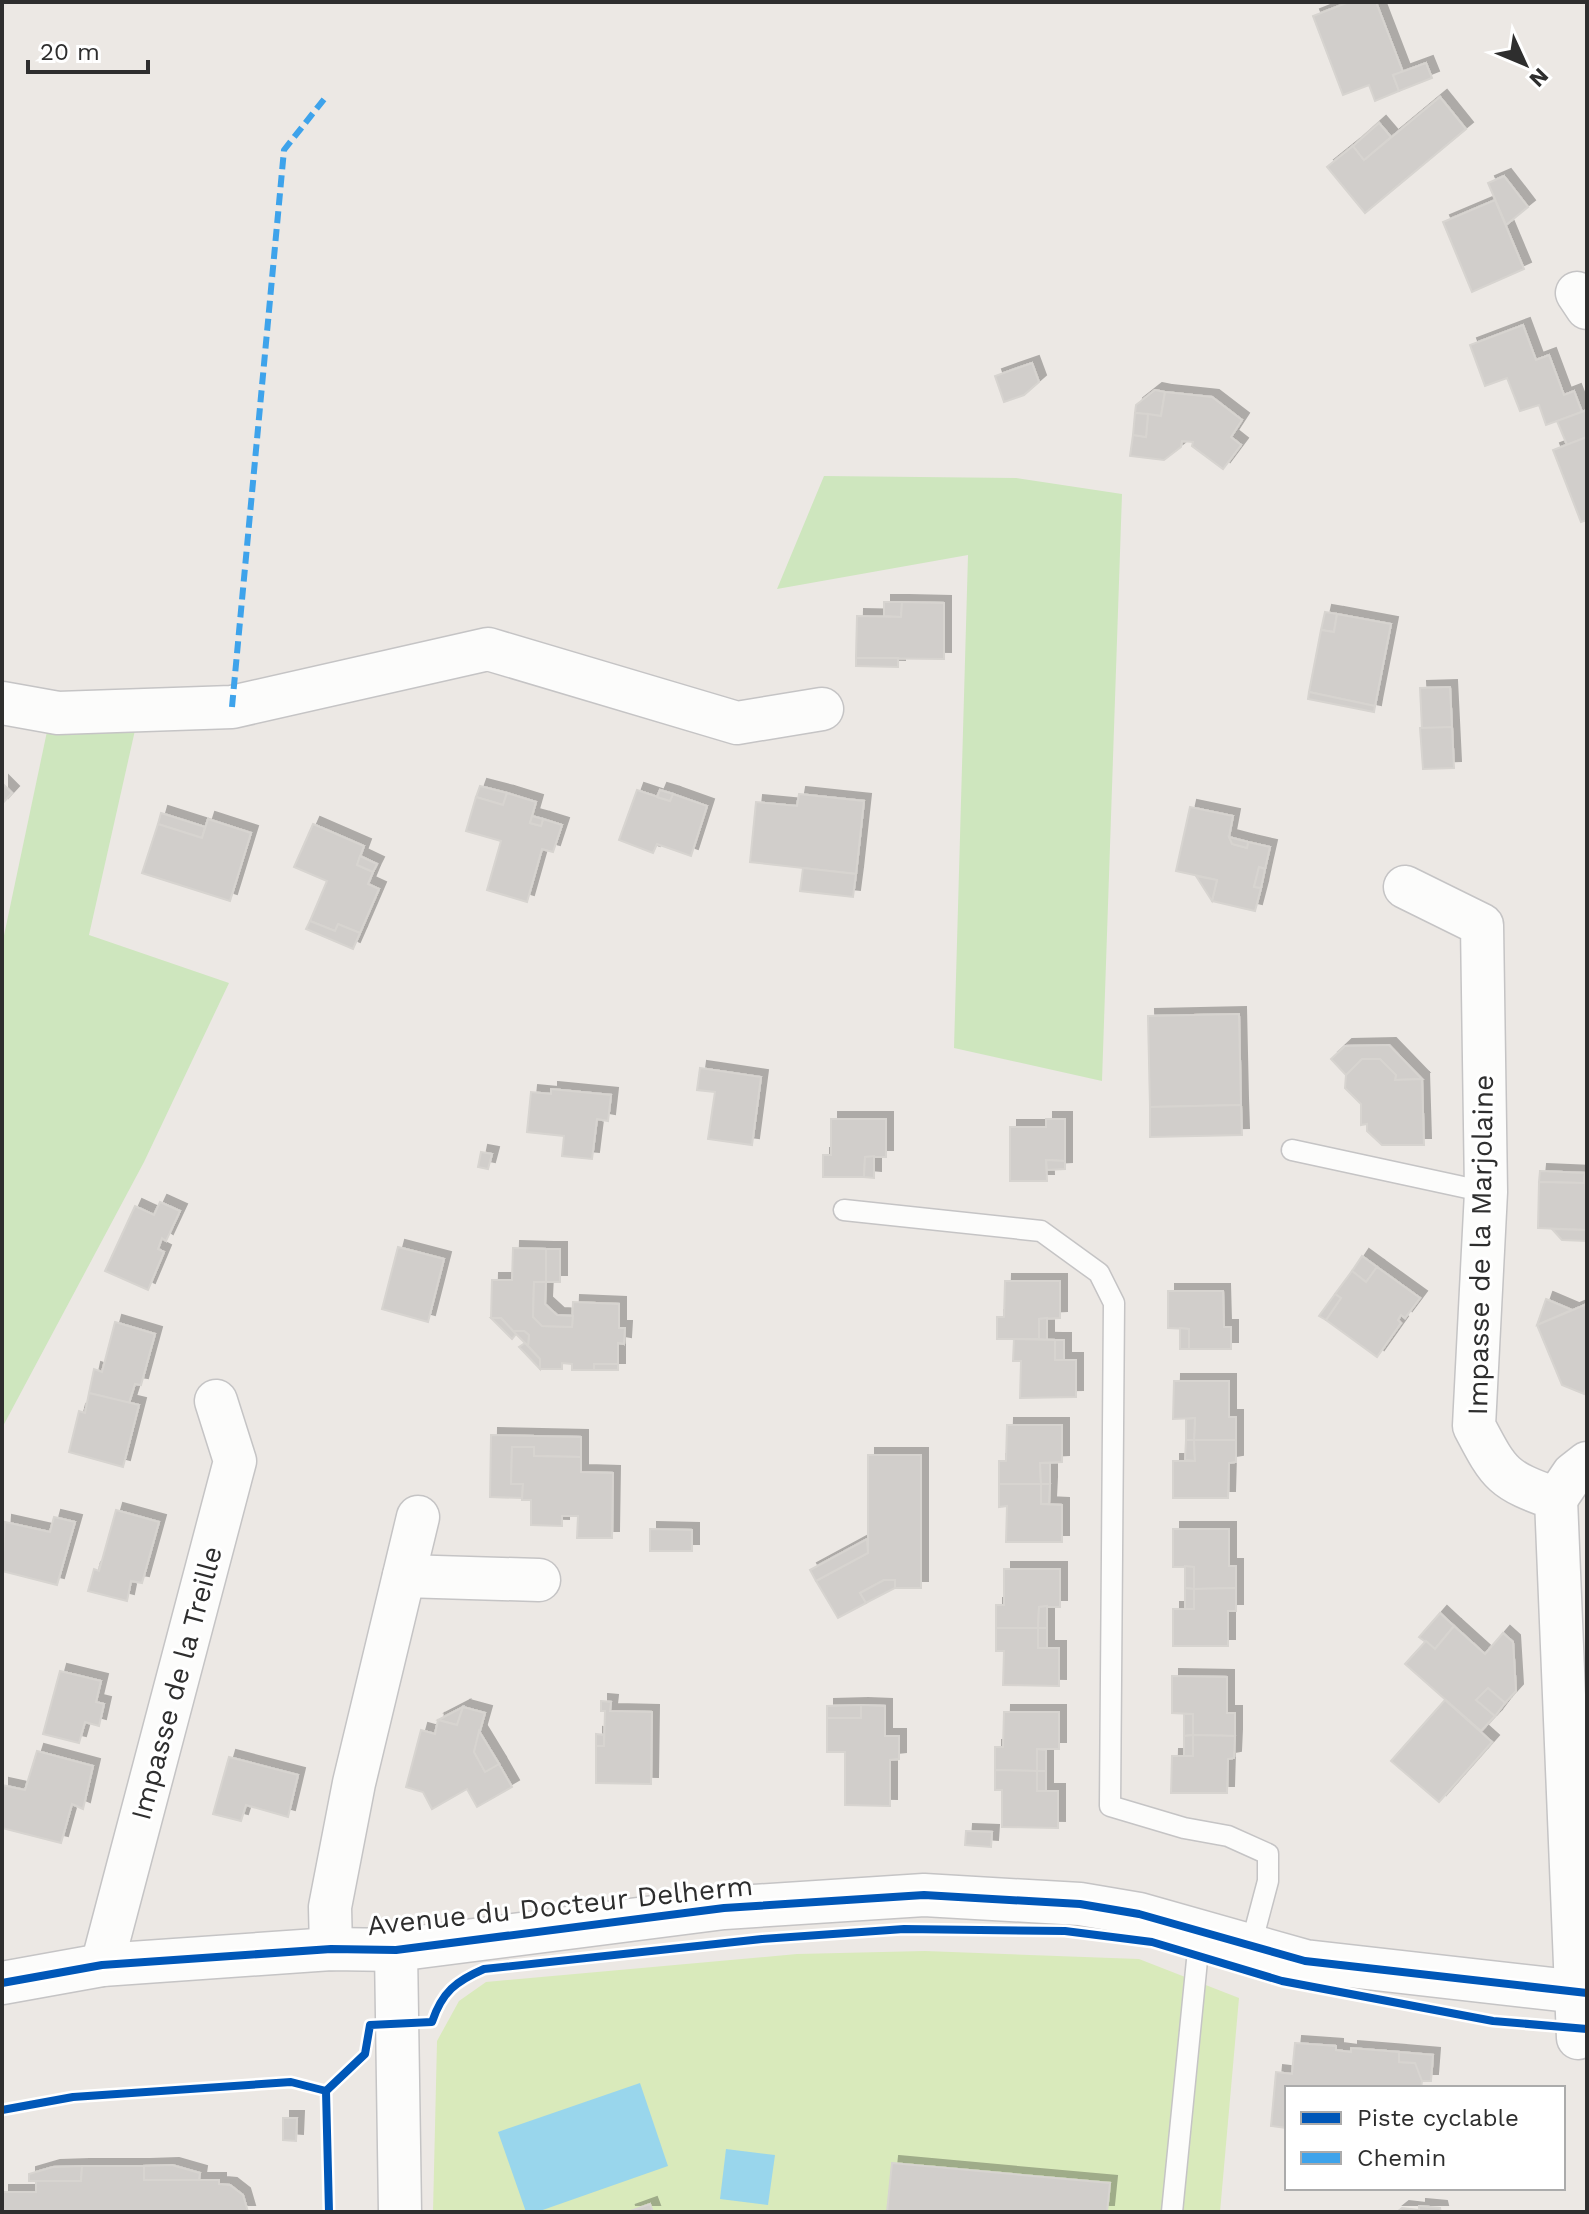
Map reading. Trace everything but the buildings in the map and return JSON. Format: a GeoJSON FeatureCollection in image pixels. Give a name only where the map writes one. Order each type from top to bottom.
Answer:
{"type":"FeatureCollection","features":[{"type":"Feature","properties":{"kind":"street"},"geometry":{"type":"LineString","coordinates":[[2,703],[58,713],[232,707],[488,649],[737,723],[822,709]]}},
{"type":"Feature","properties":{"kind":"street","name":"Impasse de la Marjolaine"},"geometry":{"type":"LineString","coordinates":[[1405,887],[1482,925],[1486,1192],[1474,1426],[1490,1457],[1512,1483],[1556,1499]]}},
{"type":"Feature","properties":{"kind":"street","name":"Impasse de la Treille"},"geometry":{"type":"LineString","coordinates":[[102,1965],[235,1461],[216,1401]]}},
{"type":"Feature","properties":{"kind":"street"},"geometry":{"type":"LineString","coordinates":[[1578,2038],[1583,1993],[1556,1499],[1573,1474],[1587,1463]]}},
{"type":"Feature","properties":{"kind":"street"},"geometry":{"type":"LineString","coordinates":[[313,1950],[330,1907],[354,1783],[418,1517]]}},
{"type":"Feature","properties":{"kind":"street"},"geometry":{"type":"LineString","coordinates":[[404,1576],[539,1580]]}},
{"type":"Feature","properties":{"kind":"street","name":"Avenue du Docteur Delherm"},"geometry":{"type":"LineString","coordinates":[[2,1983],[102,1965],[313,1950],[396,1950],[724,1908],[924,1895],[1080,1904],[1139,1914],[1305,1961],[1583,1993]]}},
{"type":"Feature","properties":{"kind":"street"},"geometry":{"type":"LineString","coordinates":[[396,1950],[400,2212]]}},
{"type":"Feature","properties":{"kind":"lane"},"geometry":{"type":"LineString","coordinates":[[1292,1150],[1486,1192]]}},
{"type":"Feature","properties":{"kind":"lane"},"geometry":{"type":"LineString","coordinates":[[844,1210],[1041,1231],[1099,1273],[1114,1303],[1110,1806],[1184,1828],[1228,1836],[1268,1854],[1268,1881],[1251,1945]]}},
{"type":"Feature","properties":{"kind":"lane"},"geometry":{"type":"LineString","coordinates":[[1172,2212],[1200,1930]]}},
{"type":"Feature","properties":{"kind":"green space"},"geometry":{"type":"Polygon","coordinates":[[[824,476],[1016,478],[1122,494],[1102,1081],[954,1048],[968,555],[777,589],[824,476]]]}},
{"type":"Feature","properties":{"kind":"green space"},"geometry":{"type":"Polygon","coordinates":[[[140,708],[89,935],[229,983],[144,1162],[2,1428],[2,945],[49,722],[140,708]]]}},
{"type":"Feature","properties":{"kind":"green space"},"geometry":{"type":"Polygon","coordinates":[[[925,1951],[1139,1959],[1239,1998],[1220,2212],[433,2212],[437,2041],[459,2001],[486,1982],[797,1954],[925,1951]]]}},
{"type":"Feature","properties":{"kind":"water"},"geometry":{"type":"Polygon","coordinates":[[[640,2083],[668,2166],[537,2212],[526,2212],[498,2132],[640,2083]]]}},
{"type":"Feature","properties":{"kind":"water"},"geometry":{"type":"Polygon","coordinates":[[[726,2149],[775,2155],[768,2205],[720,2199],[726,2149]]]}},
{"type":"Feature","properties":{"kind":"marked path"},"geometry":{"type":"LineString","coordinates":[[232,707],[284,150],[325,98]]}},
{"type":"Feature","properties":{"kind":"cycle path"},"geometry":{"type":"LineString","coordinates":[[2,1983],[102,1965],[331,1949],[396,1950],[724,1908],[924,1895],[1080,1904],[1139,1914],[1305,1961],[1587,1993]]}},
{"type":"Feature","properties":{"kind":"cycle path"},"geometry":{"type":"LineString","coordinates":[[326,2091],[365,2054],[370,2025],[432,2022],[445,1995],[465,1978],[484,1969],[762,1939],[904,1929],[1065,1931],[1152,1942],[1282,1981],[1493,2021],[1587,2029]]}},
{"type":"Feature","properties":{"kind":"cycle path"},"geometry":{"type":"LineString","coordinates":[[2,2110],[73,2097],[291,2082],[326,2091],[329,2212]]}}]}
